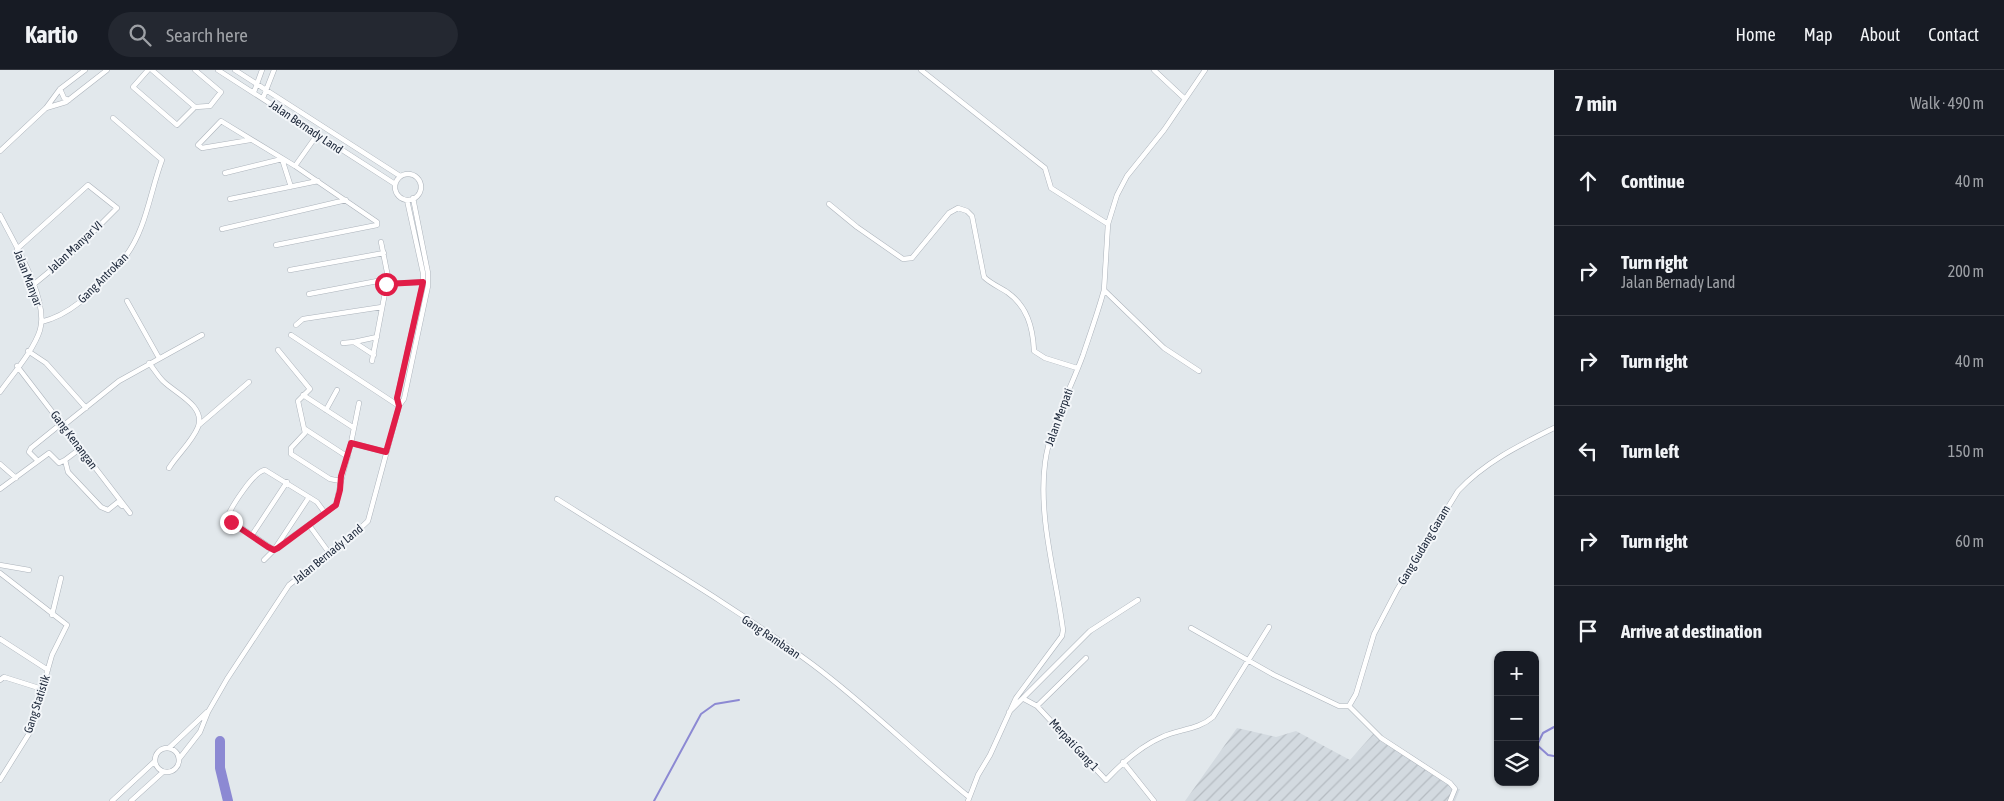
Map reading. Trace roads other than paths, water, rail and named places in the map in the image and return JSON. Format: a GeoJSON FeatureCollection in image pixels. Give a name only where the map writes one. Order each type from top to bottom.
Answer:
{"type":"FeatureCollection","features":[{"type":"Feature","properties":{"kind":"street"},"geometry":{"type":"LineString","coordinates":[[0,151],[46,108],[60,89],[85,70]]}},
{"type":"Feature","properties":{"kind":"street"},"geometry":{"type":"LineString","coordinates":[[46,108],[69,100],[107,70]]}},
{"type":"Feature","properties":{"kind":"street"},"geometry":{"type":"LineString","coordinates":[[194,107],[150,70],[133,87],[177,125],[194,107],[210,106],[221,92],[195,70]]}},
{"type":"Feature","properties":{"kind":"street","name":"Jalan Bernady Land"},"geometry":{"type":"LineString","coordinates":[[218,70],[395,184],[397,194],[407,200],[423,282],[397,398],[399,406]]}},
{"type":"Feature","properties":{"kind":"street","name":"Jalan Bernady Land"},"geometry":{"type":"LineString","coordinates":[[179,759],[200,732],[208,712],[289,585],[330,554],[368,521],[399,406],[404,399],[428,280],[413,198],[420,189],[418,179],[410,174],[400,176],[235,70]]}},
{"type":"Feature","properties":{"kind":"street"},"geometry":{"type":"LineString","coordinates":[[254,92],[262,70]]}},
{"type":"Feature","properties":{"kind":"street"},"geometry":{"type":"LineString","coordinates":[[263,98],[274,70]]}},
{"type":"Feature","properties":{"kind":"street"},"geometry":{"type":"LineString","coordinates":[[921,70],[1045,168],[1051,188],[1108,224]]}},
{"type":"Feature","properties":{"kind":"street"},"geometry":{"type":"LineString","coordinates":[[1154,70],[1185,99]]}},
{"type":"Feature","properties":{"kind":"street","name":"Jalan Merpati"},"geometry":{"type":"LineString","coordinates":[[968,799],[1020,691],[1062,636],[1062,619],[1049,542],[1044,473],[1050,438],[1104,290],[1108,224],[1117,195],[1127,176],[1164,130],[1205,70]]}},
{"type":"Feature","properties":{"kind":"street"},"geometry":{"type":"LineString","coordinates":[[60,89],[64,98],[69,100]]}},
{"type":"Feature","properties":{"kind":"street","name":"Gang Antrokan"},"geometry":{"type":"LineString","coordinates":[[41,322],[59,317],[74,308],[125,257],[132,248],[145,215],[162,160],[113,118]]}},
{"type":"Feature","properties":{"kind":"street"},"geometry":{"type":"LineString","coordinates":[[250,140],[202,148],[198,145],[221,121],[318,181],[374,220],[377,225],[276,245]]}},
{"type":"Feature","properties":{"kind":"street"},"geometry":{"type":"LineString","coordinates":[[295,166],[317,135]]}},
{"type":"Feature","properties":{"kind":"street"},"geometry":{"type":"LineString","coordinates":[[225,173],[282,160]]}},
{"type":"Feature","properties":{"kind":"street"},"geometry":{"type":"LineString","coordinates":[[282,160],[291,186]]}},
{"type":"Feature","properties":{"kind":"street"},"geometry":{"type":"LineString","coordinates":[[395,184],[400,176]]}},
{"type":"Feature","properties":{"kind":"street"},"geometry":{"type":"LineString","coordinates":[[230,199],[318,181]]}},
{"type":"Feature","properties":{"kind":"street","name":"Jalan Manyar VI"},"geometry":{"type":"LineString","coordinates":[[17,249],[88,184],[117,208],[72,253],[33,285]]}},
{"type":"Feature","properties":{"kind":"street"},"geometry":{"type":"LineString","coordinates":[[407,200],[413,198]]}},
{"type":"Feature","properties":{"kind":"street"},"geometry":{"type":"LineString","coordinates":[[222,229],[346,200]]}},
{"type":"Feature","properties":{"kind":"street"},"geometry":{"type":"LineString","coordinates":[[829,204],[857,227],[903,259],[912,258],[949,213],[958,208],[967,211],[972,216],[984,277],[1008,293],[1020,305],[1033,328],[1034,351],[1045,358],[1077,368]]}},
{"type":"Feature","properties":{"kind":"street","name":"Jalan Manyar"},"geometry":{"type":"LineString","coordinates":[[0,215],[38,297],[41,322],[39,332],[28,351],[0,392]]}},
{"type":"Feature","properties":{"kind":"street"},"geometry":{"type":"LineString","coordinates":[[372,361],[387,282],[381,242]]}},
{"type":"Feature","properties":{"kind":"street"},"geometry":{"type":"LineString","coordinates":[[290,270],[384,253]]}},
{"type":"Feature","properties":{"kind":"street"},"geometry":{"type":"LineString","coordinates":[[309,294],[387,282],[423,282]]}},
{"type":"Feature","properties":{"kind":"street"},"geometry":{"type":"LineString","coordinates":[[1104,290],[1164,348],[1199,371]]}},
{"type":"Feature","properties":{"kind":"street"},"geometry":{"type":"LineString","coordinates":[[127,301],[159,358]]}},
{"type":"Feature","properties":{"kind":"street"},"geometry":{"type":"LineString","coordinates":[[296,325],[303,319],[382,307]]}},
{"type":"Feature","properties":{"kind":"street"},"geometry":{"type":"LineString","coordinates":[[292,334],[399,406]]}},
{"type":"Feature","properties":{"kind":"street"},"geometry":{"type":"LineString","coordinates":[[38,461],[29,452],[31,448],[119,381],[202,335]]}},
{"type":"Feature","properties":{"kind":"street"},"geometry":{"type":"LineString","coordinates":[[343,344],[377,337]]}},
{"type":"Feature","properties":{"kind":"street"},"geometry":{"type":"LineString","coordinates":[[354,342],[374,355]]}},
{"type":"Feature","properties":{"kind":"street"},"geometry":{"type":"LineString","coordinates":[[278,350],[310,389],[298,402],[305,433],[291,448],[291,454],[330,479],[341,481]]}},
{"type":"Feature","properties":{"kind":"street"},"geometry":{"type":"LineString","coordinates":[[28,351],[46,363],[86,408]]}},
{"type":"Feature","properties":{"kind":"street"},"geometry":{"type":"LineString","coordinates":[[149,363],[164,382],[182,395],[198,412],[198,426]]}},
{"type":"Feature","properties":{"kind":"street","name":"Gang Kenangan"},"geometry":{"type":"LineString","coordinates":[[17,366],[130,513],[118,502],[108,510],[102,508],[68,472],[65,460]]}},
{"type":"Feature","properties":{"kind":"street"},"geometry":{"type":"LineString","coordinates":[[169,468],[198,426],[249,382]]}},
{"type":"Feature","properties":{"kind":"street"},"geometry":{"type":"LineString","coordinates":[[326,410],[337,390]]}},
{"type":"Feature","properties":{"kind":"street"},"geometry":{"type":"LineString","coordinates":[[303,395],[354,428]]}},
{"type":"Feature","properties":{"kind":"street"},"geometry":{"type":"LineString","coordinates":[[264,560],[274,550],[336,505],[359,403]]}},
{"type":"Feature","properties":{"kind":"street"},"geometry":{"type":"LineString","coordinates":[[303,428],[348,457]]}},
{"type":"Feature","properties":{"kind":"street","name":"Gang Gudang Garam"},"geometry":{"type":"LineString","coordinates":[[1349,706],[1356,694],[1374,634],[1397,590],[1458,491],[1470,478],[1502,456],[1554,428]]}},
{"type":"Feature","properties":{"kind":"street"},"geometry":{"type":"LineString","coordinates":[[351,443],[386,452]]}},
{"type":"Feature","properties":{"kind":"street"},"geometry":{"type":"LineString","coordinates":[[0,489],[48,453],[60,464],[81,448]]}},
{"type":"Feature","properties":{"kind":"street"},"geometry":{"type":"LineString","coordinates":[[0,464],[16,478]]}},
{"type":"Feature","properties":{"kind":"street"},"geometry":{"type":"LineString","coordinates":[[274,550],[227,518],[233,506],[260,470],[270,471],[287,482],[309,497],[325,513]]}},
{"type":"Feature","properties":{"kind":"street"},"geometry":{"type":"LineString","coordinates":[[252,536],[287,482]]}},
{"type":"Feature","properties":{"kind":"street"},"geometry":{"type":"LineString","coordinates":[[274,550],[309,497]]}},
{"type":"Feature","properties":{"kind":"street","name":"Gang Rambaan"},"geometry":{"type":"LineString","coordinates":[[557,499],[708,593],[812,664],[864,706],[968,799]]}},
{"type":"Feature","properties":{"kind":"street"},"geometry":{"type":"LineString","coordinates":[[309,525],[330,554]]}},
{"type":"Feature","properties":{"kind":"street"},"geometry":{"type":"LineString","coordinates":[[0,565],[28,570]]}},
{"type":"Feature","properties":{"kind":"street"},"geometry":{"type":"LineString","coordinates":[[0,573],[52,615],[60,578]]}},
{"type":"Feature","properties":{"kind":"street"},"geometry":{"type":"LineString","coordinates":[[1008,713],[1090,631],[1138,600]]}},
{"type":"Feature","properties":{"kind":"street","name":"Gang Statistik"},"geometry":{"type":"LineString","coordinates":[[0,780],[30,732],[52,655],[67,625],[52,615]]}},
{"type":"Feature","properties":{"kind":"street"},"geometry":{"type":"LineString","coordinates":[[1191,628],[1247,660],[1340,706],[1349,706],[1381,738],[1450,783],[1455,789],[1450,801]]}},
{"type":"Feature","properties":{"kind":"street","name":"Merpati Gang 1"},"geometry":{"type":"LineString","coordinates":[[1024,699],[1037,706],[1106,780],[1123,762],[1161,737],[1208,721],[1216,713],[1247,660],[1269,628]]}},
{"type":"Feature","properties":{"kind":"street"},"geometry":{"type":"LineString","coordinates":[[0,639],[48,670]]}},
{"type":"Feature","properties":{"kind":"street"},"geometry":{"type":"LineString","coordinates":[[1037,706],[1086,658]]}},
{"type":"Feature","properties":{"kind":"street"},"geometry":{"type":"LineString","coordinates":[[0,680],[4,677],[42,689]]}},
{"type":"Feature","properties":{"kind":"street","name":"Jalan Bernady Land"},"geometry":{"type":"LineString","coordinates":[[168,748],[208,712]]}},
{"type":"Feature","properties":{"kind":"street"},"geometry":{"type":"LineString","coordinates":[[112,801],[155,761],[157,752],[168,748],[177,752],[178,766],[173,770],[163,772],[132,801]]}},
{"type":"Feature","properties":{"kind":"street"},"geometry":{"type":"LineString","coordinates":[[155,761],[163,772]]}},
{"type":"Feature","properties":{"kind":"street"},"geometry":{"type":"LineString","coordinates":[[1123,762],[1154,801]]}},
{"type":"Feature","properties":{"kind":"waterway"},"geometry":{"type":"LineString","coordinates":[[654,801],[701,714],[715,704],[739,700]]}},
{"type":"Feature","properties":{"kind":"waterway"},"geometry":{"type":"LineString","coordinates":[[1554,727],[1543,733],[1537,745],[1548,755],[1554,756]]}},
{"type":"Feature","properties":{"kind":"waterway"},"geometry":{"type":"LineString","coordinates":[[220,741],[220,768],[228,801]]}}]}
